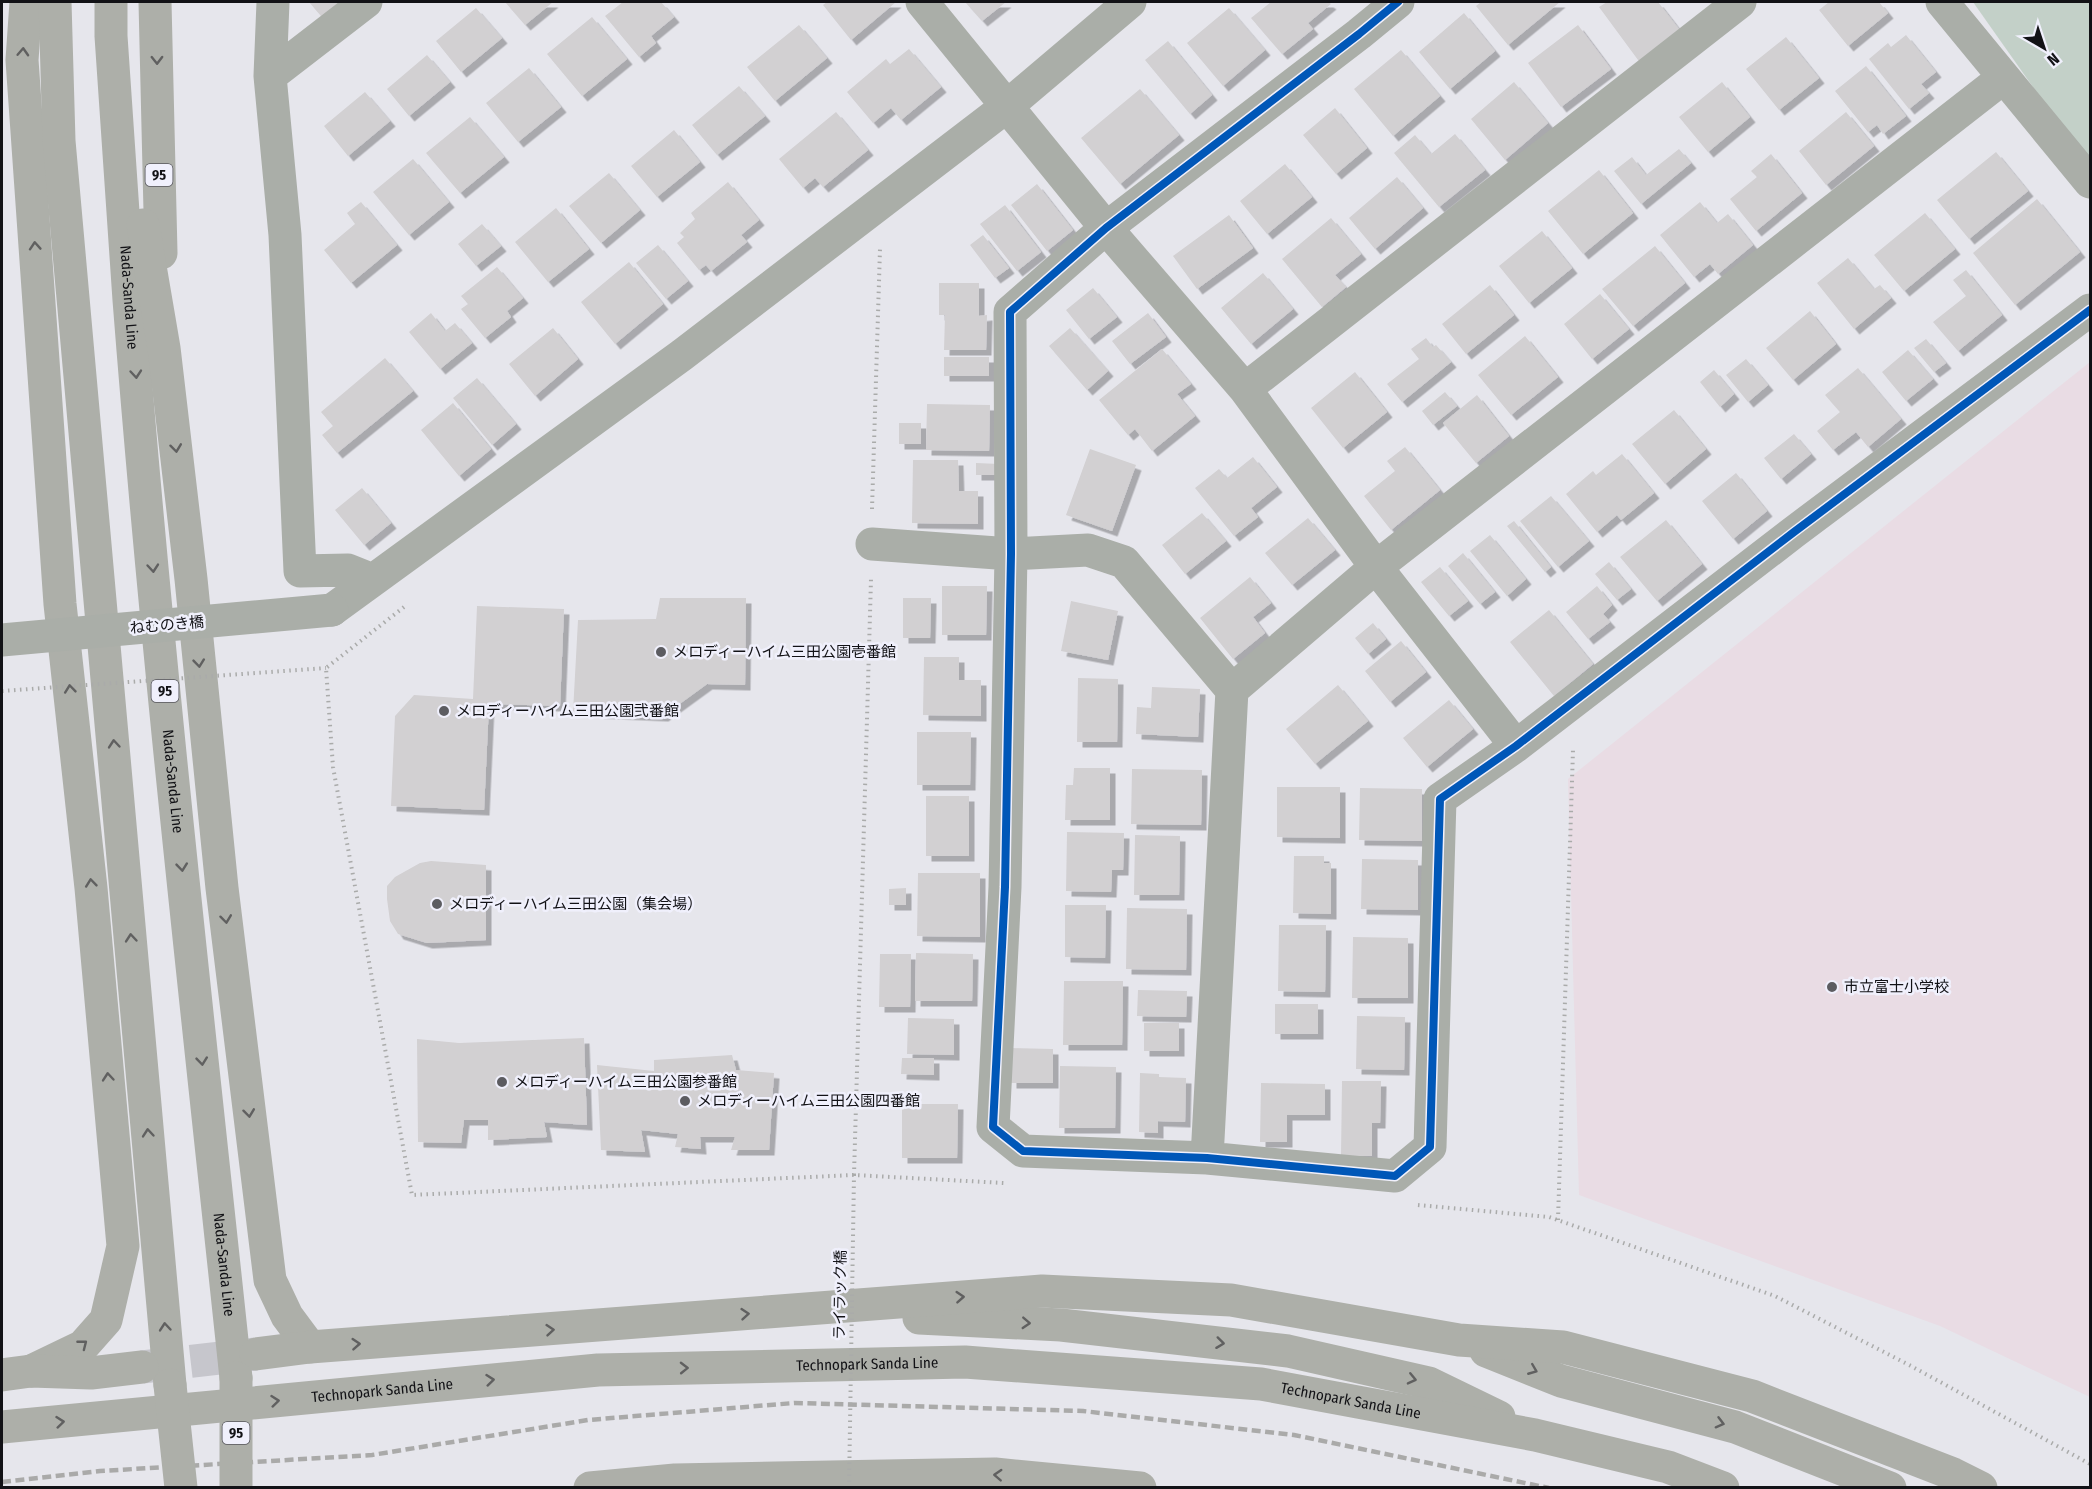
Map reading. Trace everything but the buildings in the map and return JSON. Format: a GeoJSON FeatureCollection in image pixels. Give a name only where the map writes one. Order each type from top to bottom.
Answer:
{"type":"FeatureCollection","features":[{"type":"Feature","properties":{"kind":"main road"},"geometry":{"type":"LineString","coordinates":[[16,1373],[83,1346],[106,1320],[123,1246],[91,888],[60,604],[22,60],[26,2]]}},
{"type":"Feature","properties":{"kind":"main road"},"geometry":{"type":"LineString","coordinates":[[52,493],[59,141],[55,2]]}},
{"type":"Feature","properties":{"kind":"main road","name":"Nada-Sanda Line"},"geometry":{"type":"LineString","coordinates":[[111,2],[111,36],[129,302],[183,877],[236,1378],[236,1488]]}},
{"type":"Feature","properties":{"kind":"main road","name":"95"},"geometry":{"type":"LineString","coordinates":[[155,2],[164,348]]}},
{"type":"Feature","properties":{"kind":"main road","name":"95"},"geometry":{"type":"LineString","coordinates":[[111,36],[164,348],[191,579],[222,888],[270,1280],[287,1316],[310,1347]]}},
{"type":"Feature","properties":{"kind":"main road"},"geometry":{"type":"LineString","coordinates":[[59,141],[181,1488]]}},
{"type":"Feature","properties":{"kind":"main road"},"geometry":{"type":"LineString","coordinates":[[256,1353],[1054,1291],[1231,1300],[1459,1340],[1563,1347],[1752,1396],[1953,1474],[1981,1488]]}},
{"type":"Feature","properties":{"kind":"main road"},"geometry":{"type":"LineString","coordinates":[[779,1311],[1061,1325],[1288,1351],[1429,1383],[1535,1435]]}},
{"type":"Feature","properties":{"kind":"main road"},"geometry":{"type":"LineString","coordinates":[[1459,1340],[1561,1381],[1735,1427],[1890,1488]]}},
{"type":"Feature","properties":{"kind":"main road","name":"Technopark Sanda Line"},"geometry":{"type":"LineString","coordinates":[[2,1427],[598,1370],[965,1362],[1260,1384],[1535,1435],[1668,1467],[1723,1488]]}},
{"type":"Feature","properties":{"kind":"main road"},"geometry":{"type":"LineString","coordinates":[[16,1373],[91,1373],[142,1367]]}},
{"type":"Feature","properties":{"kind":"main road"},"geometry":{"type":"LineString","coordinates":[[590,1488],[675,1480],[995,1474],[1140,1488]]}},
{"type":"Feature","properties":{"kind":"street"},"geometry":{"type":"LineString","coordinates":[[273,2],[270,76],[285,235],[300,571],[348,570],[374,580],[682,355],[1006,107],[1130,2]]}},
{"type":"Feature","properties":{"kind":"street"},"geometry":{"type":"LineString","coordinates":[[270,76],[366,2]]}},
{"type":"Feature","properties":{"kind":"street"},"geometry":{"type":"LineString","coordinates":[[922,2],[1106,228],[1245,389],[1376,567],[1516,746]]}},
{"type":"Feature","properties":{"kind":"street"},"geometry":{"type":"LineString","coordinates":[[1398,2],[1106,228],[1010,312],[1011,554],[1005,887],[993,1127],[1023,1151],[1207,1158],[1395,1176],[1430,1147],[1440,799],[1516,746],[1794,532],[2091,310]]}},
{"type":"Feature","properties":{"kind":"street"},"geometry":{"type":"LineString","coordinates":[[1245,389],[1740,2]]}},
{"type":"Feature","properties":{"kind":"street"},"geometry":{"type":"LineString","coordinates":[[1942,2],[2091,182]]}},
{"type":"Feature","properties":{"kind":"street"},"geometry":{"type":"LineString","coordinates":[[1232,690],[1376,567],[2003,78]]}},
{"type":"Feature","properties":{"kind":"street"},"geometry":{"type":"LineString","coordinates":[[872,544],[1011,554],[1088,550],[1124,562],[1232,690],[1207,1158]]}},
{"type":"Feature","properties":{"kind":"street","name":"ねむのき橋"},"geometry":{"type":"LineString","coordinates":[[2,640],[332,610],[374,580]]}},
{"type":"Feature","properties":{"kind":"path"},"geometry":{"type":"LineString","coordinates":[[2,691],[326,668]]}},
{"type":"Feature","properties":{"kind":"path"},"geometry":{"type":"LineString","coordinates":[[1558,1220],[1574,702]]}},
{"type":"Feature","properties":{"kind":"shaded area"},"geometry":{"type":"Polygon","coordinates":[[[1973,2],[2090,2],[2090,168],[1973,2]]]}},
{"type":"Feature","properties":{"kind":"shaded area","name":"市立富士小学校"},"geometry":{"type":"Polygon","coordinates":[[[2090,362],[2090,1397],[1940,1326],[1579,1195],[1568,779],[2090,362]]]}},
{"type":"Feature","properties":{"kind":"tunnel"},"geometry":{"type":"LineString","coordinates":[[142,1367],[256,1354]]}},
{"type":"Feature","properties":{"kind":"railway"},"geometry":{"type":"LineString","coordinates":[[2,1482],[100,1471],[372,1455],[588,1420],[794,1403],[1083,1411],[1294,1435],[1549,1488]]}},
{"type":"Feature","properties":{"kind":"cycle path"},"geometry":{"type":"LineString","coordinates":[[1398,2],[1106,228],[1010,312],[1011,554],[1005,887],[993,1127],[1023,1151],[1207,1158],[1395,1176],[1430,1147],[1440,799],[1516,746],[1794,532],[2090,310]]}},
{"type":"Feature","properties":{"kind":"place","name":"メロディーハイム三田公園壱番館"},"geometry":{"type":"Point","coordinates":[661,652]}},
{"type":"Feature","properties":{"kind":"place","name":"メロディーハイム三田公園弐番館"},"geometry":{"type":"Point","coordinates":[444,711]}},
{"type":"Feature","properties":{"kind":"place","name":"メロディーハイム三田公園（集会場）"},"geometry":{"type":"Point","coordinates":[437,904]}},
{"type":"Feature","properties":{"kind":"place","name":"市立富士小学校"},"geometry":{"type":"Point","coordinates":[1832,987]}},
{"type":"Feature","properties":{"kind":"place","name":"メロディーハイム三田公園参番館"},"geometry":{"type":"Point","coordinates":[502,1082]}},
{"type":"Feature","properties":{"kind":"place","name":"メロディーハイム三田公園四番館"},"geometry":{"type":"Point","coordinates":[685,1101]}}]}
